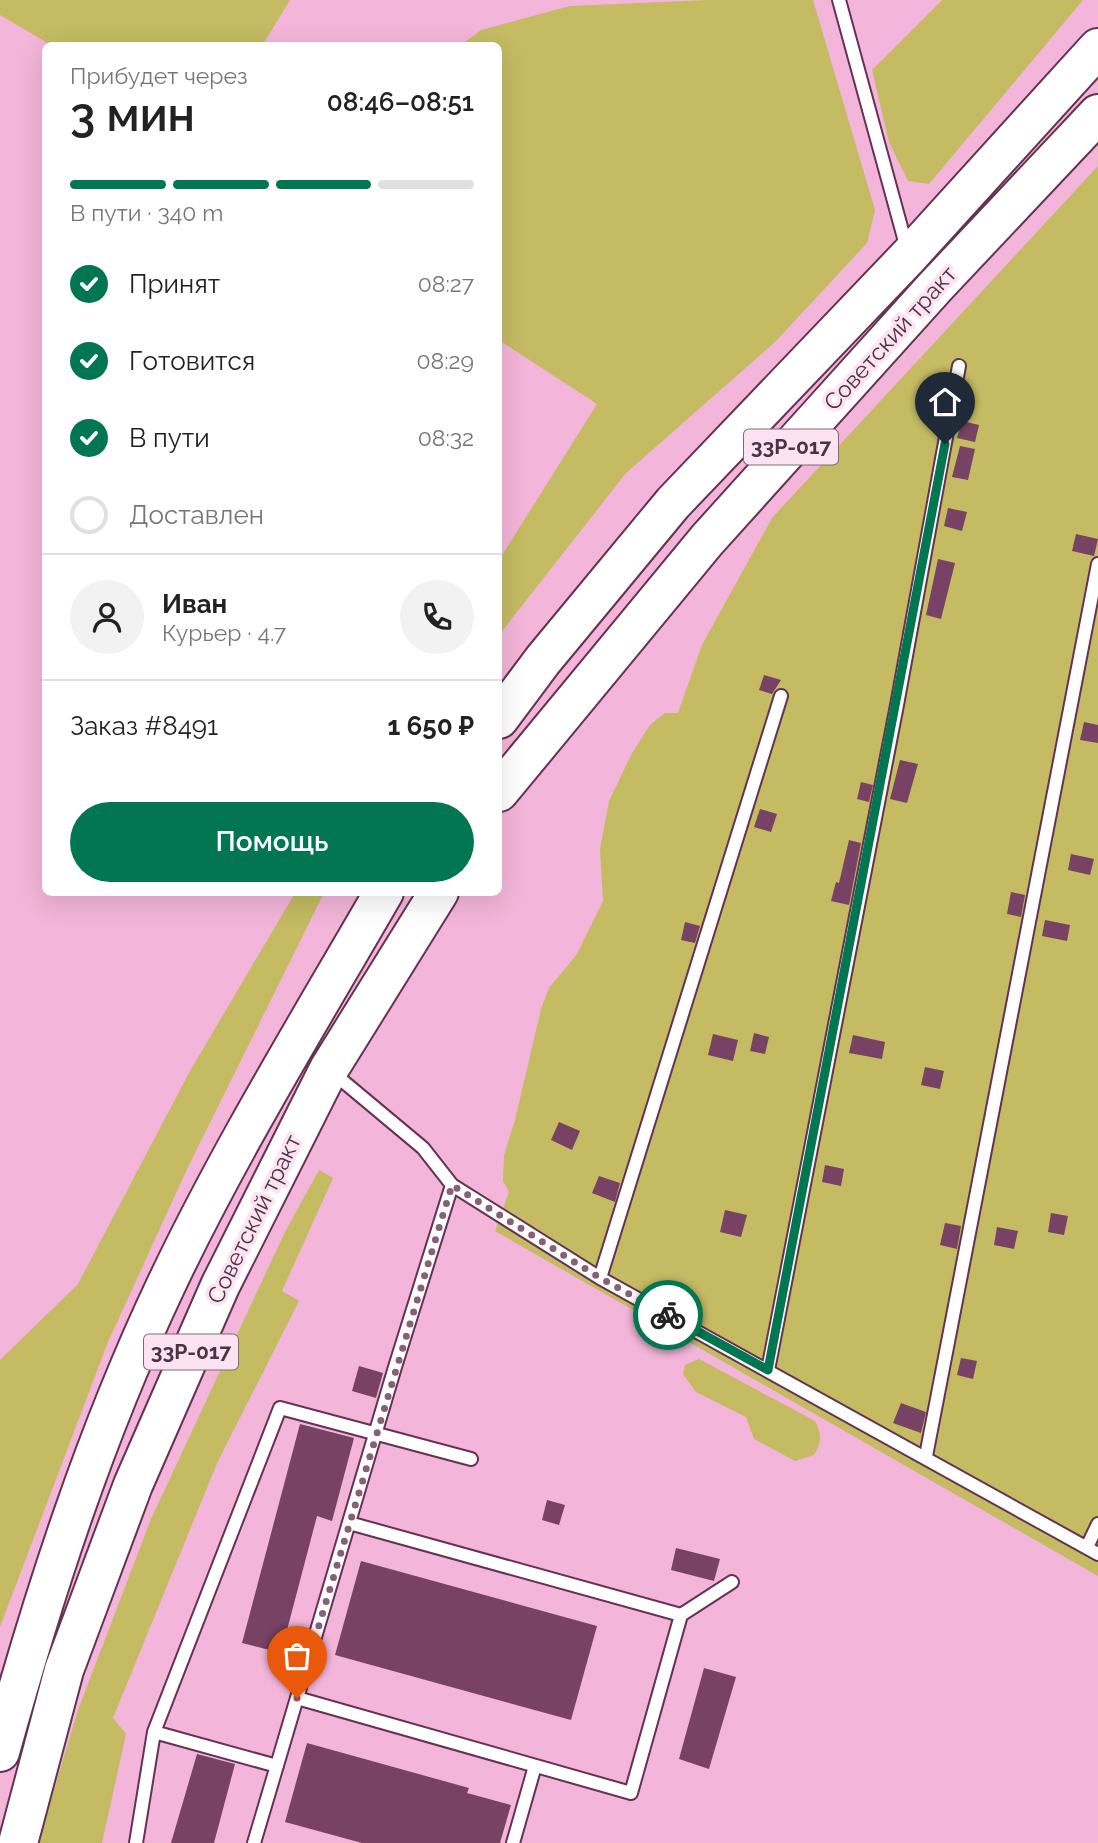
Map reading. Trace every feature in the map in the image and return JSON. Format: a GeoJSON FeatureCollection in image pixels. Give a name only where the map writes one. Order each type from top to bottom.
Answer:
{"type":"FeatureCollection","features":[{"type":"Feature","properties":{"kind":"highway","name":"Советский тракт"},"geometry":{"type":"LineString","coordinates":[[502,715],[543,660],[673,503],[909,256],[1098,48]]}},
{"type":"Feature","properties":{"kind":"highway","name":"Советский тракт"},"geometry":{"type":"LineString","coordinates":[[502,788],[707,540],[936,286],[1098,114]]}},
{"type":"Feature","properties":{"kind":"highway","name":"Советский тракт"},"geometry":{"type":"LineString","coordinates":[[0,1752],[27,1656],[86,1475],[166,1285],[262,1103],[382,896]]}},
{"type":"Feature","properties":{"kind":"highway","name":"Советский тракт"},"geometry":{"type":"LineString","coordinates":[[18,1843],[64,1670],[133,1485],[220,1286],[328,1069],[436,896]]}},
{"type":"Feature","properties":{"kind":"lane"},"geometry":{"type":"LineString","coordinates":[[839,0],[909,256]]}},
{"type":"Feature","properties":{"kind":"lane"},"geometry":{"type":"LineString","coordinates":[[768,1370],[960,366]]}},
{"type":"Feature","properties":{"kind":"lane"},"geometry":{"type":"LineString","coordinates":[[926,1456],[1098,564]]}},
{"type":"Feature","properties":{"kind":"lane"},"geometry":{"type":"LineString","coordinates":[[600,1278],[780,696]]}},
{"type":"Feature","properties":{"kind":"lane"},"geometry":{"type":"LineString","coordinates":[[328,1069],[423,1148],[452,1185],[600,1278],[1093,1550],[1098,1524]]}},
{"type":"Feature","properties":{"kind":"lane"},"geometry":{"type":"LineString","coordinates":[[254,1843],[452,1185]]}},
{"type":"Feature","properties":{"kind":"lane"},"geometry":{"type":"LineString","coordinates":[[136,1843],[154,1732],[280,1408],[471,1459]]}},
{"type":"Feature","properties":{"kind":"lane"},"geometry":{"type":"LineString","coordinates":[[349,1523],[681,1615]]}},
{"type":"Feature","properties":{"kind":"lane"},"geometry":{"type":"LineString","coordinates":[[297,1698],[631,1793],[681,1615],[732,1582]]}},
{"type":"Feature","properties":{"kind":"lane"},"geometry":{"type":"LineString","coordinates":[[154,1732],[277,1766]]}},
{"type":"Feature","properties":{"kind":"lane"},"geometry":{"type":"LineString","coordinates":[[513,1843],[535,1766]]}},
{"type":"Feature","properties":{"kind":"shaded area"},"geometry":{"type":"Polygon","coordinates":[[[0,0],[290,0],[264,42],[46,42],[0,15],[0,0]]]}},
{"type":"Feature","properties":{"kind":"shaded area"},"geometry":{"type":"Polygon","coordinates":[[[710,0],[813,0],[875,210],[867,243],[775,342],[626,473],[502,631],[502,555],[597,404],[502,342],[502,42],[465,42],[481,30],[570,6],[710,0]]]}},
{"type":"Feature","properties":{"kind":"shaded area"},"geometry":{"type":"Polygon","coordinates":[[[942,0],[1083,0],[929,184],[908,181],[889,142],[872,70],[942,0]]]}},
{"type":"Feature","properties":{"kind":"shaded area"},"geometry":{"type":"Polygon","coordinates":[[[1098,166],[1098,1576],[495,1231],[509,1192],[503,1181],[504,1155],[541,1009],[549,988],[577,954],[603,901],[600,849],[609,801],[632,753],[650,725],[665,713],[678,713],[702,645],[772,518],[1098,166]]]}},
{"type":"Feature","properties":{"kind":"shaded area"},"geometry":{"type":"Polygon","coordinates":[[[293,896],[323,896],[188,1167],[108,1342],[0,1627],[0,1360],[78,1284],[190,1071],[293,896]]]}},
{"type":"Feature","properties":{"kind":"shaded area"},"geometry":{"type":"Polygon","coordinates":[[[319,1170],[333,1178],[282,1291],[299,1301],[218,1461],[113,1718],[126,1734],[102,1843],[38,1843],[78,1710],[151,1519],[284,1234],[319,1170]]]}},
{"type":"Feature","properties":{"kind":"shaded area"},"geometry":{"type":"Polygon","coordinates":[[[699,1359],[815,1421],[820,1438],[814,1455],[795,1461],[754,1439],[746,1417],[696,1392],[683,1374],[685,1365],[699,1359]]]}},
{"type":"Feature","properties":{"kind":"building"},"geometry":{"type":"Polygon","coordinates":[[[962,421],[979,425],[975,442],[957,438],[962,421]]]}},
{"type":"Feature","properties":{"kind":"building"},"geometry":{"type":"Polygon","coordinates":[[[960,446],[975,449],[968,480],[952,477],[960,446]]]}},
{"type":"Feature","properties":{"kind":"building"},"geometry":{"type":"Polygon","coordinates":[[[948,508],[967,512],[962,531],[944,526],[948,508]]]}},
{"type":"Feature","properties":{"kind":"building"},"geometry":{"type":"Polygon","coordinates":[[[1076,534],[1098,539],[1094,556],[1072,551],[1076,534]]]}},
{"type":"Feature","properties":{"kind":"building"},"geometry":{"type":"Polygon","coordinates":[[[938,559],[955,563],[941,619],[926,615],[938,559]]]}},
{"type":"Feature","properties":{"kind":"building"},"geometry":{"type":"Polygon","coordinates":[[[764,675],[781,680],[772,694],[759,690],[764,675]]]}},
{"type":"Feature","properties":{"kind":"building"},"geometry":{"type":"Polygon","coordinates":[[[1084,722],[1098,725],[1098,743],[1080,740],[1084,722]]]}},
{"type":"Feature","properties":{"kind":"building"},"geometry":{"type":"Polygon","coordinates":[[[900,760],[918,764],[907,803],[890,799],[900,760]]]}},
{"type":"Feature","properties":{"kind":"building"},"geometry":{"type":"Polygon","coordinates":[[[861,782],[873,785],[869,802],[857,799],[861,782]]]}},
{"type":"Feature","properties":{"kind":"building"},"geometry":{"type":"Polygon","coordinates":[[[760,809],[777,814],[771,832],[754,827],[760,809]]]}},
{"type":"Feature","properties":{"kind":"building"},"geometry":{"type":"Polygon","coordinates":[[[849,840],[861,843],[849,905],[831,901],[836,882],[839,883],[849,840]]]}},
{"type":"Feature","properties":{"kind":"building"},"geometry":{"type":"Polygon","coordinates":[[[1071,854],[1094,859],[1090,875],[1068,870],[1071,854]]]}},
{"type":"Feature","properties":{"kind":"building"},"geometry":{"type":"Polygon","coordinates":[[[1011,892],[1025,895],[1021,917],[1007,914],[1011,892]]]}},
{"type":"Feature","properties":{"kind":"building"},"geometry":{"type":"Polygon","coordinates":[[[1045,920],[1070,925],[1067,941],[1042,936],[1045,920]]]}},
{"type":"Feature","properties":{"kind":"building"},"geometry":{"type":"Polygon","coordinates":[[[685,922],[700,926],[695,943],[681,940],[685,922]]]}},
{"type":"Feature","properties":{"kind":"building"},"geometry":{"type":"Polygon","coordinates":[[[754,1033],[769,1037],[765,1054],[750,1051],[754,1033]]]}},
{"type":"Feature","properties":{"kind":"building"},"geometry":{"type":"Polygon","coordinates":[[[713,1034],[738,1040],[733,1061],[708,1055],[713,1034]]]}},
{"type":"Feature","properties":{"kind":"building"},"geometry":{"type":"Polygon","coordinates":[[[853,1035],[885,1042],[882,1059],[849,1053],[853,1035]]]}},
{"type":"Feature","properties":{"kind":"building"},"geometry":{"type":"Polygon","coordinates":[[[925,1067],[944,1071],[940,1089],[921,1085],[925,1067]]]}},
{"type":"Feature","properties":{"kind":"building"},"geometry":{"type":"Polygon","coordinates":[[[559,1122],[580,1131],[572,1150],[551,1140],[559,1122]]]}},
{"type":"Feature","properties":{"kind":"building"},"geometry":{"type":"Polygon","coordinates":[[[825,1165],[844,1169],[841,1186],[822,1182],[825,1165]]]}},
{"type":"Feature","properties":{"kind":"building"},"geometry":{"type":"Polygon","coordinates":[[[599,1176],[620,1183],[615,1202],[592,1193],[599,1176]]]}},
{"type":"Feature","properties":{"kind":"building"},"geometry":{"type":"Polygon","coordinates":[[[725,1210],[747,1215],[741,1237],[720,1232],[725,1210]]]}},
{"type":"Feature","properties":{"kind":"building"},"geometry":{"type":"Polygon","coordinates":[[[1051,1213],[1068,1216],[1064,1235],[1048,1232],[1051,1213]]]}},
{"type":"Feature","properties":{"kind":"building"},"geometry":{"type":"Polygon","coordinates":[[[945,1223],[961,1226],[957,1249],[940,1245],[945,1223]]]}},
{"type":"Feature","properties":{"kind":"building"},"geometry":{"type":"Polygon","coordinates":[[[997,1227],[1018,1231],[1014,1249],[994,1245],[997,1227]]]}},
{"type":"Feature","properties":{"kind":"building"},"geometry":{"type":"Polygon","coordinates":[[[961,1358],[977,1361],[973,1379],[957,1375],[961,1358]]]}},
{"type":"Feature","properties":{"kind":"building"},"geometry":{"type":"Polygon","coordinates":[[[359,1366],[383,1373],[376,1398],[352,1391],[359,1366]]]}},
{"type":"Feature","properties":{"kind":"building"},"geometry":{"type":"Polygon","coordinates":[[[901,1403],[926,1412],[921,1433],[893,1423],[901,1403]]]}},
{"type":"Feature","properties":{"kind":"building"},"geometry":{"type":"Polygon","coordinates":[[[300,1424],[354,1438],[332,1521],[317,1516],[281,1653],[242,1643],[300,1424]]]}},
{"type":"Feature","properties":{"kind":"building"},"geometry":{"type":"Polygon","coordinates":[[[547,1500],[565,1505],[559,1525],[542,1520],[547,1500]]]}},
{"type":"Feature","properties":{"kind":"building"},"geometry":{"type":"Polygon","coordinates":[[[676,1548],[720,1559],[714,1581],[671,1570],[676,1548]]]}},
{"type":"Feature","properties":{"kind":"building"},"geometry":{"type":"Polygon","coordinates":[[[361,1561],[597,1626],[571,1720],[335,1655],[361,1561]]]}},
{"type":"Feature","properties":{"kind":"building"},"geometry":{"type":"Polygon","coordinates":[[[704,1668],[736,1677],[709,1769],[679,1759],[704,1668]]]}},
{"type":"Feature","properties":{"kind":"building"},"geometry":{"type":"Polygon","coordinates":[[[307,1743],[469,1788],[467,1793],[511,1805],[500,1843],[362,1843],[285,1822],[307,1743]]]}},
{"type":"Feature","properties":{"kind":"building"},"geometry":{"type":"Polygon","coordinates":[[[197,1754],[235,1764],[214,1843],[171,1843],[197,1754]]]}},
{"type":"Feature","properties":{"kind":"way so far"},"geometry":{"type":"LineString","coordinates":[[297,1698],[452,1185],[600,1278],[668,1315]]}},
{"type":"Feature","properties":{"kind":"route"},"geometry":{"type":"LineString","coordinates":[[668,1315],[768,1370],[945,444]]}}]}
